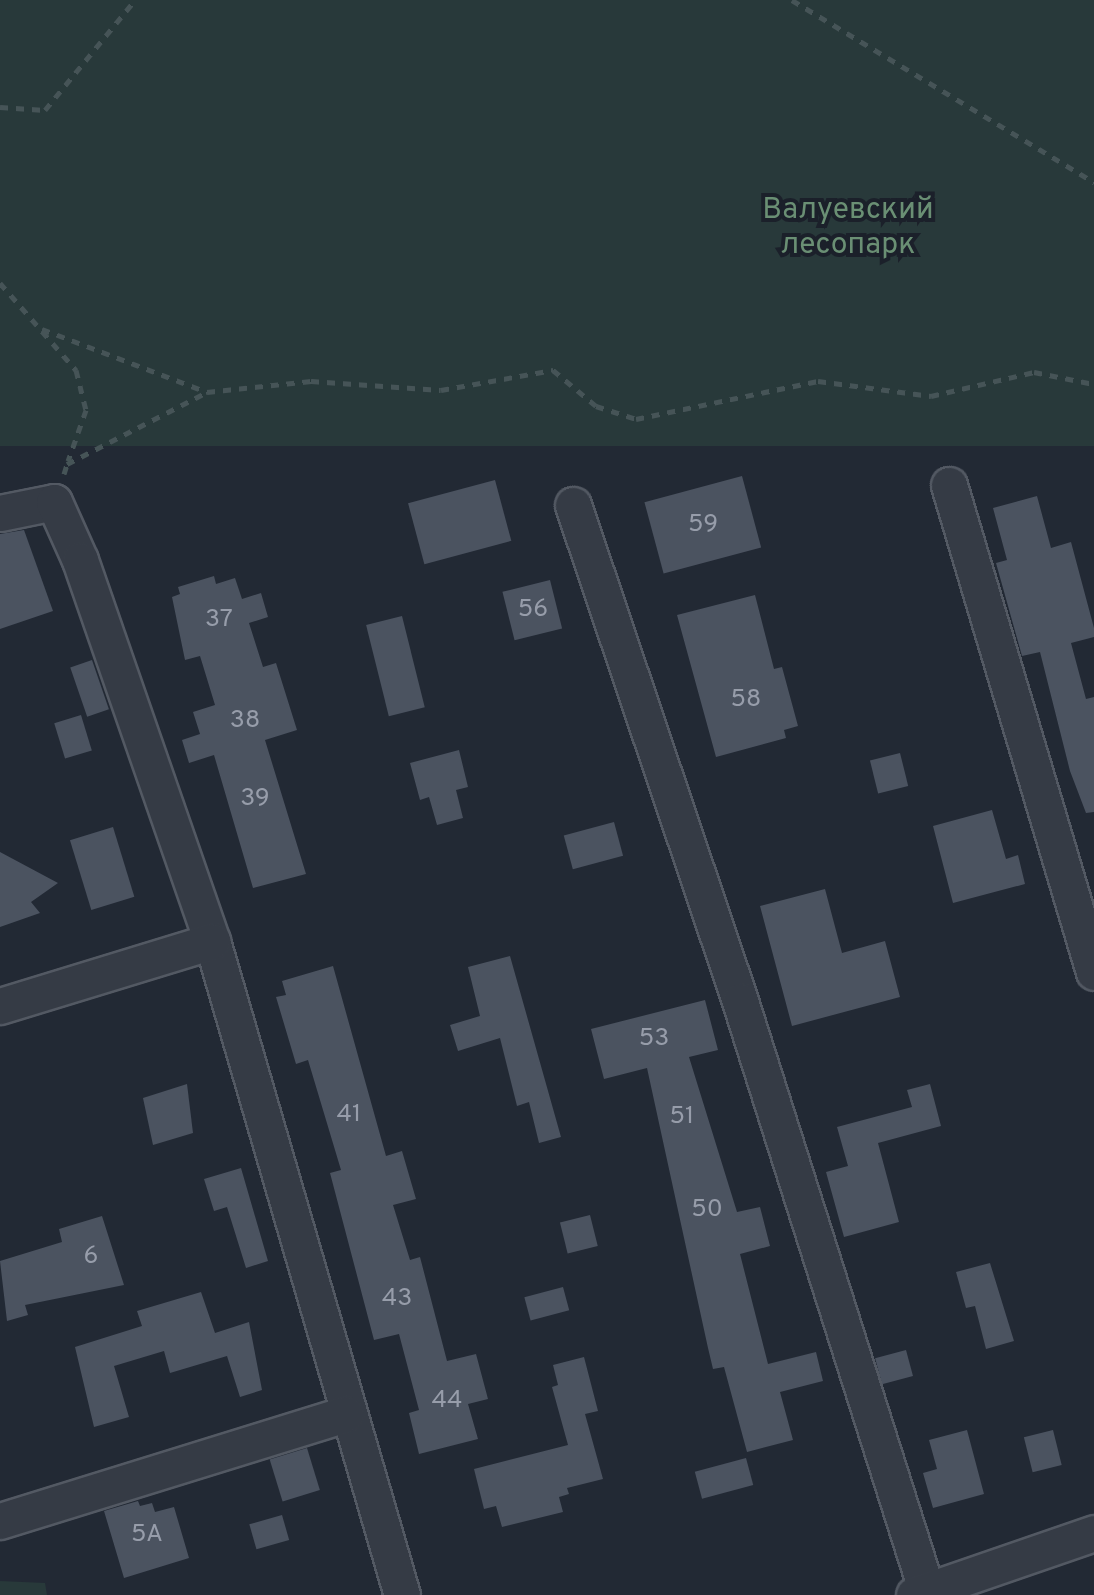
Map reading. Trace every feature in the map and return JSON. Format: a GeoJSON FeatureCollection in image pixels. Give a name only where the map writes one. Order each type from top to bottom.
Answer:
{"type":"FeatureCollection","features":[{"type":"Feature","properties":{"kind":"street"},"geometry":{"type":"LineString","coordinates":[[949,485],[1094,972]]}},
{"type":"Feature","properties":{"kind":"street"},"geometry":{"type":"LineString","coordinates":[[0,514],[54,502],[80,560],[212,941],[346,1414],[402,1595]]}},
{"type":"Feature","properties":{"kind":"street"},"geometry":{"type":"LineString","coordinates":[[573,505],[740,1001],[923,1594],[1094,1533]]}},
{"type":"Feature","properties":{"kind":"street"},"geometry":{"type":"LineString","coordinates":[[0,1006],[212,941]]}},
{"type":"Feature","properties":{"kind":"street"},"geometry":{"type":"LineString","coordinates":[[0,1521],[346,1414]]}},
{"type":"Feature","properties":{"kind":"path"},"geometry":{"type":"LineString","coordinates":[[0,107],[45,110],[136,0]]}},
{"type":"Feature","properties":{"kind":"path"},"geometry":{"type":"LineString","coordinates":[[792,0],[1094,182]]}},
{"type":"Feature","properties":{"kind":"path"},"geometry":{"type":"LineString","coordinates":[[0,283],[76,370],[86,410],[54,502]]}},
{"type":"Feature","properties":{"kind":"path"},"geometry":{"type":"LineString","coordinates":[[40,328],[207,392]]}},
{"type":"Feature","properties":{"kind":"path"},"geometry":{"type":"LineString","coordinates":[[67,464],[207,392],[311,382],[441,390],[553,370],[596,406],[636,418],[818,381],[931,396],[1034,372],[1094,384]]}},
{"type":"Feature","properties":{"kind":"green space","name":"Валуевский лесопарк"},"geometry":{"type":"Polygon","coordinates":[[[0,0],[1094,0],[1094,446],[0,446],[0,0]]]}},
{"type":"Feature","properties":{"kind":"green space"},"geometry":{"type":"Polygon","coordinates":[[[0,1581],[45,1583],[47,1595],[0,1595],[0,1581]]]}},
{"type":"Feature","properties":{"kind":"building"},"geometry":{"type":"Polygon","coordinates":[[[742,476],[761,547],[664,574],[644,502],[742,476]]]}},
{"type":"Feature","properties":{"kind":"building"},"geometry":{"type":"Polygon","coordinates":[[[495,480],[511,541],[424,564],[408,503],[495,480]]]}},
{"type":"Feature","properties":{"kind":"building"},"geometry":{"type":"Polygon","coordinates":[[[1037,496],[1051,548],[1071,542],[1094,628],[1094,637],[1071,643],[1086,699],[1094,697],[1094,812],[1086,813],[1070,771],[1040,652],[1022,656],[996,563],[1007,560],[993,508],[1037,496]]]}},
{"type":"Feature","properties":{"kind":"building"},"geometry":{"type":"Polygon","coordinates":[[[24,530],[53,611],[0,629],[0,534],[24,530]]]}},
{"type":"Feature","properties":{"kind":"building"},"geometry":{"type":"Polygon","coordinates":[[[214,576],[216,584],[235,578],[242,599],[261,593],[268,617],[249,623],[263,667],[276,663],[297,730],[265,740],[306,874],[253,888],[214,755],[189,763],[182,740],[200,734],[193,712],[215,705],[200,656],[185,660],[172,597],[180,594],[178,587],[214,576]]]}},
{"type":"Feature","properties":{"kind":"building"},"geometry":{"type":"Polygon","coordinates":[[[550,580],[562,629],[515,640],[502,592],[550,580]]]}},
{"type":"Feature","properties":{"kind":"building"},"geometry":{"type":"Polygon","coordinates":[[[755,595],[774,669],[782,667],[798,726],[784,730],[786,738],[716,757],[677,615],[755,595]]]}},
{"type":"Feature","properties":{"kind":"building"},"geometry":{"type":"Polygon","coordinates":[[[402,616],[425,707],[389,716],[366,625],[402,616]]]}},
{"type":"Feature","properties":{"kind":"building"},"geometry":{"type":"Polygon","coordinates":[[[92,660],[109,709],[87,717],[70,667],[92,660]]]}},
{"type":"Feature","properties":{"kind":"building"},"geometry":{"type":"Polygon","coordinates":[[[81,715],[92,750],[65,759],[54,723],[81,715]]]}},
{"type":"Feature","properties":{"kind":"building"},"geometry":{"type":"Polygon","coordinates":[[[459,750],[468,787],[456,790],[463,818],[437,825],[429,797],[420,800],[410,763],[459,750]]]}},
{"type":"Feature","properties":{"kind":"building"},"geometry":{"type":"Polygon","coordinates":[[[900,753],[908,786],[878,793],[870,760],[900,753]]]}},
{"type":"Feature","properties":{"kind":"building"},"geometry":{"type":"Polygon","coordinates":[[[992,810],[1006,859],[1018,855],[1025,884],[953,903],[933,826],[992,810]]]}},
{"type":"Feature","properties":{"kind":"building"},"geometry":{"type":"Polygon","coordinates":[[[614,822],[623,856],[573,869],[564,835],[614,822]]]}},
{"type":"Feature","properties":{"kind":"building"},"geometry":{"type":"Polygon","coordinates":[[[113,827],[134,897],[91,910],[70,840],[113,827]]]}},
{"type":"Feature","properties":{"kind":"building"},"geometry":{"type":"Polygon","coordinates":[[[0,852],[58,883],[31,902],[40,913],[0,927],[0,852]]]}},
{"type":"Feature","properties":{"kind":"building"},"geometry":{"type":"Polygon","coordinates":[[[825,889],[842,953],[885,941],[900,997],[792,1026],[760,906],[825,889]]]}},
{"type":"Feature","properties":{"kind":"building"},"geometry":{"type":"Polygon","coordinates":[[[510,956],[561,1137],[539,1143],[529,1102],[517,1106],[500,1038],[458,1051],[450,1025],[480,1016],[468,967],[510,956]]]}},
{"type":"Feature","properties":{"kind":"building"},"geometry":{"type":"Polygon","coordinates":[[[333,966],[386,1156],[402,1151],[416,1199],[393,1205],[410,1260],[420,1257],[447,1361],[476,1354],[488,1399],[468,1404],[478,1439],[419,1454],[409,1413],[419,1410],[399,1334],[374,1340],[330,1173],[341,1170],[308,1060],[296,1064],[276,997],[286,995],[282,981],[333,966]]]}},
{"type":"Feature","properties":{"kind":"building"},"geometry":{"type":"Polygon","coordinates":[[[705,1000],[718,1050],[689,1057],[737,1212],[760,1207],[770,1246],[740,1254],[768,1364],[816,1352],[823,1381],[780,1392],[793,1440],[747,1452],[724,1367],[713,1369],[647,1068],[604,1079],[591,1029],[705,1000]]]}},
{"type":"Feature","properties":{"kind":"building"},"geometry":{"type":"Polygon","coordinates":[[[187,1084],[193,1133],[153,1145],[143,1098],[187,1084]]]}},
{"type":"Feature","properties":{"kind":"building"},"geometry":{"type":"Polygon","coordinates":[[[930,1084],[941,1126],[878,1143],[899,1222],[844,1237],[826,1172],[848,1166],[837,1127],[912,1107],[907,1090],[930,1084]]]}},
{"type":"Feature","properties":{"kind":"building"},"geometry":{"type":"Polygon","coordinates":[[[241,1168],[268,1261],[246,1268],[227,1207],[214,1211],[204,1179],[241,1168]]]}},
{"type":"Feature","properties":{"kind":"building"},"geometry":{"type":"Polygon","coordinates":[[[590,1215],[598,1246],[568,1254],[560,1222],[590,1215]]]}},
{"type":"Feature","properties":{"kind":"building"},"geometry":{"type":"Polygon","coordinates":[[[102,1216],[124,1285],[25,1305],[28,1315],[7,1321],[0,1261],[62,1242],[59,1229],[102,1216]]]}},
{"type":"Feature","properties":{"kind":"building"},"geometry":{"type":"Polygon","coordinates":[[[990,1263],[1014,1341],[986,1349],[975,1306],[966,1308],[956,1272],[990,1263]]]}},
{"type":"Feature","properties":{"kind":"building"},"geometry":{"type":"Polygon","coordinates":[[[563,1287],[569,1310],[531,1321],[524,1297],[563,1287]]]}},
{"type":"Feature","properties":{"kind":"building"},"geometry":{"type":"Polygon","coordinates":[[[201,1292],[215,1333],[249,1322],[262,1390],[240,1397],[227,1356],[170,1373],[164,1351],[114,1366],[129,1417],[94,1427],[75,1347],[142,1326],[137,1311],[201,1292]]]}},
{"type":"Feature","properties":{"kind":"building"},"geometry":{"type":"Polygon","coordinates":[[[906,1350],[913,1376],[882,1384],[875,1358],[906,1350]]]}},
{"type":"Feature","properties":{"kind":"building"},"geometry":{"type":"Polygon","coordinates":[[[584,1357],[598,1411],[585,1414],[603,1479],[567,1488],[569,1494],[559,1497],[563,1512],[502,1527],[496,1506],[484,1509],[474,1469],[568,1445],[552,1387],[558,1385],[553,1365],[584,1357]]]}},
{"type":"Feature","properties":{"kind":"building"},"geometry":{"type":"Polygon","coordinates":[[[967,1430],[984,1494],[933,1508],[923,1473],[937,1469],[929,1440],[967,1430]]]}},
{"type":"Feature","properties":{"kind":"building"},"geometry":{"type":"Polygon","coordinates":[[[1053,1430],[1062,1465],[1033,1472],[1024,1437],[1053,1430]]]}},
{"type":"Feature","properties":{"kind":"building"},"geometry":{"type":"Polygon","coordinates":[[[307,1448],[320,1490],[283,1501],[270,1459],[307,1448]]]}},
{"type":"Feature","properties":{"kind":"building"},"geometry":{"type":"Polygon","coordinates":[[[746,1458],[753,1485],[702,1499],[695,1472],[746,1458]]]}},
{"type":"Feature","properties":{"kind":"building"},"geometry":{"type":"Polygon","coordinates":[[[138,1501],[140,1506],[152,1503],[155,1512],[174,1507],[189,1558],[124,1578],[104,1511],[138,1501]]]}},
{"type":"Feature","properties":{"kind":"building"},"geometry":{"type":"Polygon","coordinates":[[[282,1515],[289,1540],[256,1549],[249,1524],[282,1515]]]}}]}
